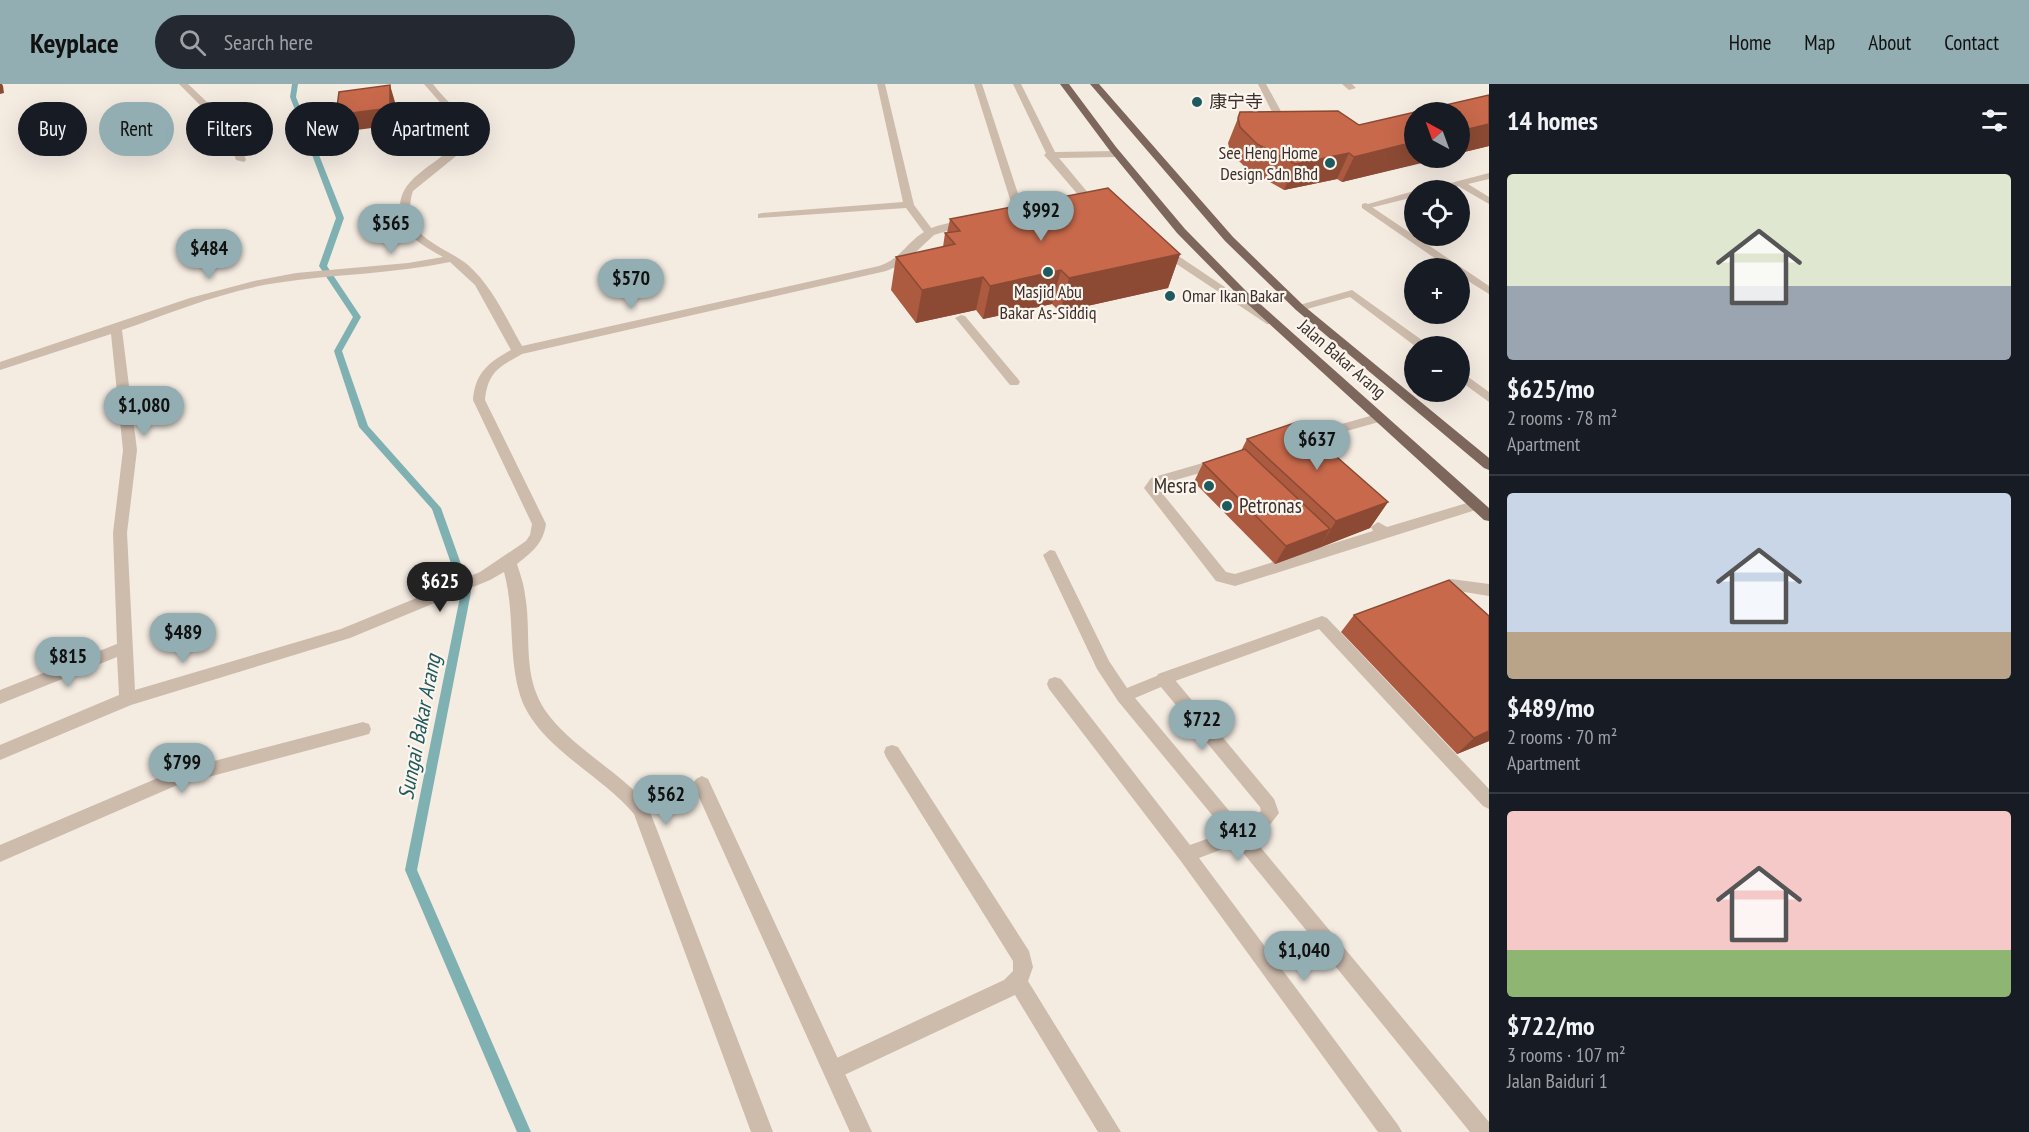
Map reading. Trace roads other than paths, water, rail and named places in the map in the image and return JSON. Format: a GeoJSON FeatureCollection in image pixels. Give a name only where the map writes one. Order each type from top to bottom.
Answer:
{"type":"FeatureCollection","features":[{"type":"Feature","properties":{"kind":"main road","name":"Jalan Bakar Arang"},"geometry":{"type":"LineString","coordinates":[[1064,84],[1181,231],[1272,322],[1381,417],[1489,516]]}},
{"type":"Feature","properties":{"kind":"main road","name":"Jalan Bakar Arang"},"geometry":{"type":"LineString","coordinates":[[1094,84],[1229,239],[1300,309],[1489,465]]}},
{"type":"Feature","properties":{"kind":"street"},"geometry":{"type":"LineString","coordinates":[[183,84],[230,130],[241,160]]}},
{"type":"Feature","properties":{"kind":"street"},"geometry":{"type":"LineString","coordinates":[[428,84],[438,98],[460,117],[465,137],[459,149],[444,163],[409,189],[405,198],[404,214],[412,231],[423,242],[452,258],[479,284],[518,351]]}},
{"type":"Feature","properties":{"kind":"street"},"geometry":{"type":"LineString","coordinates":[[881,84],[909,205],[930,233]]}},
{"type":"Feature","properties":{"kind":"street"},"geometry":{"type":"LineString","coordinates":[[978,84],[1019,212]]}},
{"type":"Feature","properties":{"kind":"street"},"geometry":{"type":"LineString","coordinates":[[1017,84],[1049,155],[1089,204]]}},
{"type":"Feature","properties":{"kind":"street"},"geometry":{"type":"LineString","coordinates":[[1262,84],[1283,124]]}},
{"type":"Feature","properties":{"kind":"street"},"geometry":{"type":"LineString","coordinates":[[1049,155],[1118,154]]}},
{"type":"Feature","properties":{"kind":"street"},"geometry":{"type":"LineString","coordinates":[[1470,181],[1489,176]]}},
{"type":"Feature","properties":{"kind":"street"},"geometry":{"type":"LineString","coordinates":[[1470,189],[1489,201]]}},
{"type":"Feature","properties":{"kind":"street"},"geometry":{"type":"LineString","coordinates":[[1404,196],[1366,206],[1404,232]]}},
{"type":"Feature","properties":{"kind":"street"},"geometry":{"type":"LineString","coordinates":[[762,216],[909,205]]}},
{"type":"Feature","properties":{"kind":"street"},"geometry":{"type":"LineString","coordinates":[[0,753],[127,699],[345,634],[485,576],[509,562],[531,545],[537,536],[539,524],[479,400],[480,382],[492,366],[518,351],[897,265],[906,259],[921,239],[930,233],[980,220]]}},
{"type":"Feature","properties":{"kind":"street"},"geometry":{"type":"LineString","coordinates":[[1154,244],[1272,322]]}},
{"type":"Feature","properties":{"kind":"street"},"geometry":{"type":"LineString","coordinates":[[1424,246],[1441,258]]}},
{"type":"Feature","properties":{"kind":"street"},"geometry":{"type":"LineString","coordinates":[[0,366],[205,297],[273,280],[334,272],[383,271],[452,258]]}},
{"type":"Feature","properties":{"kind":"street"},"geometry":{"type":"LineString","coordinates":[[1470,278],[1489,291]]}},
{"type":"Feature","properties":{"kind":"street"},"geometry":{"type":"LineString","coordinates":[[1300,309],[1352,294],[1409,336]]}},
{"type":"Feature","properties":{"kind":"street"},"geometry":{"type":"LineString","coordinates":[[961,318],[1014,382]]}},
{"type":"Feature","properties":{"kind":"street"},"geometry":{"type":"LineString","coordinates":[[116,328],[130,450],[120,533],[127,699]]}},
{"type":"Feature","properties":{"kind":"street"},"geometry":{"type":"LineString","coordinates":[[1470,383],[1489,398]]}},
{"type":"Feature","properties":{"kind":"street"},"geometry":{"type":"LineString","coordinates":[[1290,446],[1381,417]]}},
{"type":"Feature","properties":{"kind":"street"},"geometry":{"type":"LineString","coordinates":[[1235,459],[1156,481],[1151,488],[1221,576],[1227,580],[1235,580],[1477,505]]}},
{"type":"Feature","properties":{"kind":"street"},"geometry":{"type":"LineString","coordinates":[[1368,516],[1384,533]]}},
{"type":"Feature","properties":{"kind":"street"},"geometry":{"type":"LineString","coordinates":[[1050,555],[1103,665],[1124,696],[1484,1132]]}},
{"type":"Feature","properties":{"kind":"street"},"geometry":{"type":"LineString","coordinates":[[509,562],[518,596],[523,673],[529,697],[544,722],[568,746],[627,793],[641,810],[762,1132]]}},
{"type":"Feature","properties":{"kind":"street"},"geometry":{"type":"LineString","coordinates":[[1466,599],[1451,585],[1489,590]]}},
{"type":"Feature","properties":{"kind":"street"},"geometry":{"type":"LineString","coordinates":[[1124,696],[1164,679],[1322,622],[1489,801]]}},
{"type":"Feature","properties":{"kind":"street"},"geometry":{"type":"LineString","coordinates":[[0,697],[124,648]]}},
{"type":"Feature","properties":{"kind":"street"},"geometry":{"type":"LineString","coordinates":[[1164,679],[1268,804],[1270,813],[1266,819],[1238,835],[1186,854]]}},
{"type":"Feature","properties":{"kind":"street"},"geometry":{"type":"LineString","coordinates":[[1056,684],[1186,854],[1391,1132]]}},
{"type":"Feature","properties":{"kind":"street"},"geometry":{"type":"LineString","coordinates":[[0,854],[172,779],[363,729]]}},
{"type":"Feature","properties":{"kind":"street"},"geometry":{"type":"LineString","coordinates":[[1445,754],[1462,746]]}},
{"type":"Feature","properties":{"kind":"street"},"geometry":{"type":"LineString","coordinates":[[833,1070],[1011,987],[1018,982],[1024,966],[1022,958],[892,752]]}},
{"type":"Feature","properties":{"kind":"street"},"geometry":{"type":"LineString","coordinates":[[702,784],[861,1132]]}},
{"type":"Feature","properties":{"kind":"street"},"geometry":{"type":"LineString","coordinates":[[1018,982],[1110,1132]]}},
{"type":"Feature","properties":{"kind":"waterway","name":"Sungai Bakar Arang"},"geometry":{"type":"LineString","coordinates":[[295,84],[293,97],[340,218],[323,266],[357,317],[338,351],[364,427],[436,508],[466,592],[411,870],[524,1132]]}},
{"type":"Feature","properties":{"kind":"place","name":"康宁寺"},"geometry":{"type":"Point","coordinates":[1197,102]}},
{"type":"Feature","properties":{"kind":"place","name":"See Heng Home Design Sdn Bhd"},"geometry":{"type":"Point","coordinates":[1330,163]}},
{"type":"Feature","properties":{"kind":"place","name":"Masjid Abu Bakar As-Siddiq"},"geometry":{"type":"Point","coordinates":[1048,272]}},
{"type":"Feature","properties":{"kind":"place","name":"Omar Ikan Bakar"},"geometry":{"type":"Point","coordinates":[1170,296]}},
{"type":"Feature","properties":{"kind":"place","name":"Mesra"},"geometry":{"type":"Point","coordinates":[1209,486]}},
{"type":"Feature","properties":{"kind":"place","name":"Petronas"},"geometry":{"type":"Point","coordinates":[1227,506]}}]}
